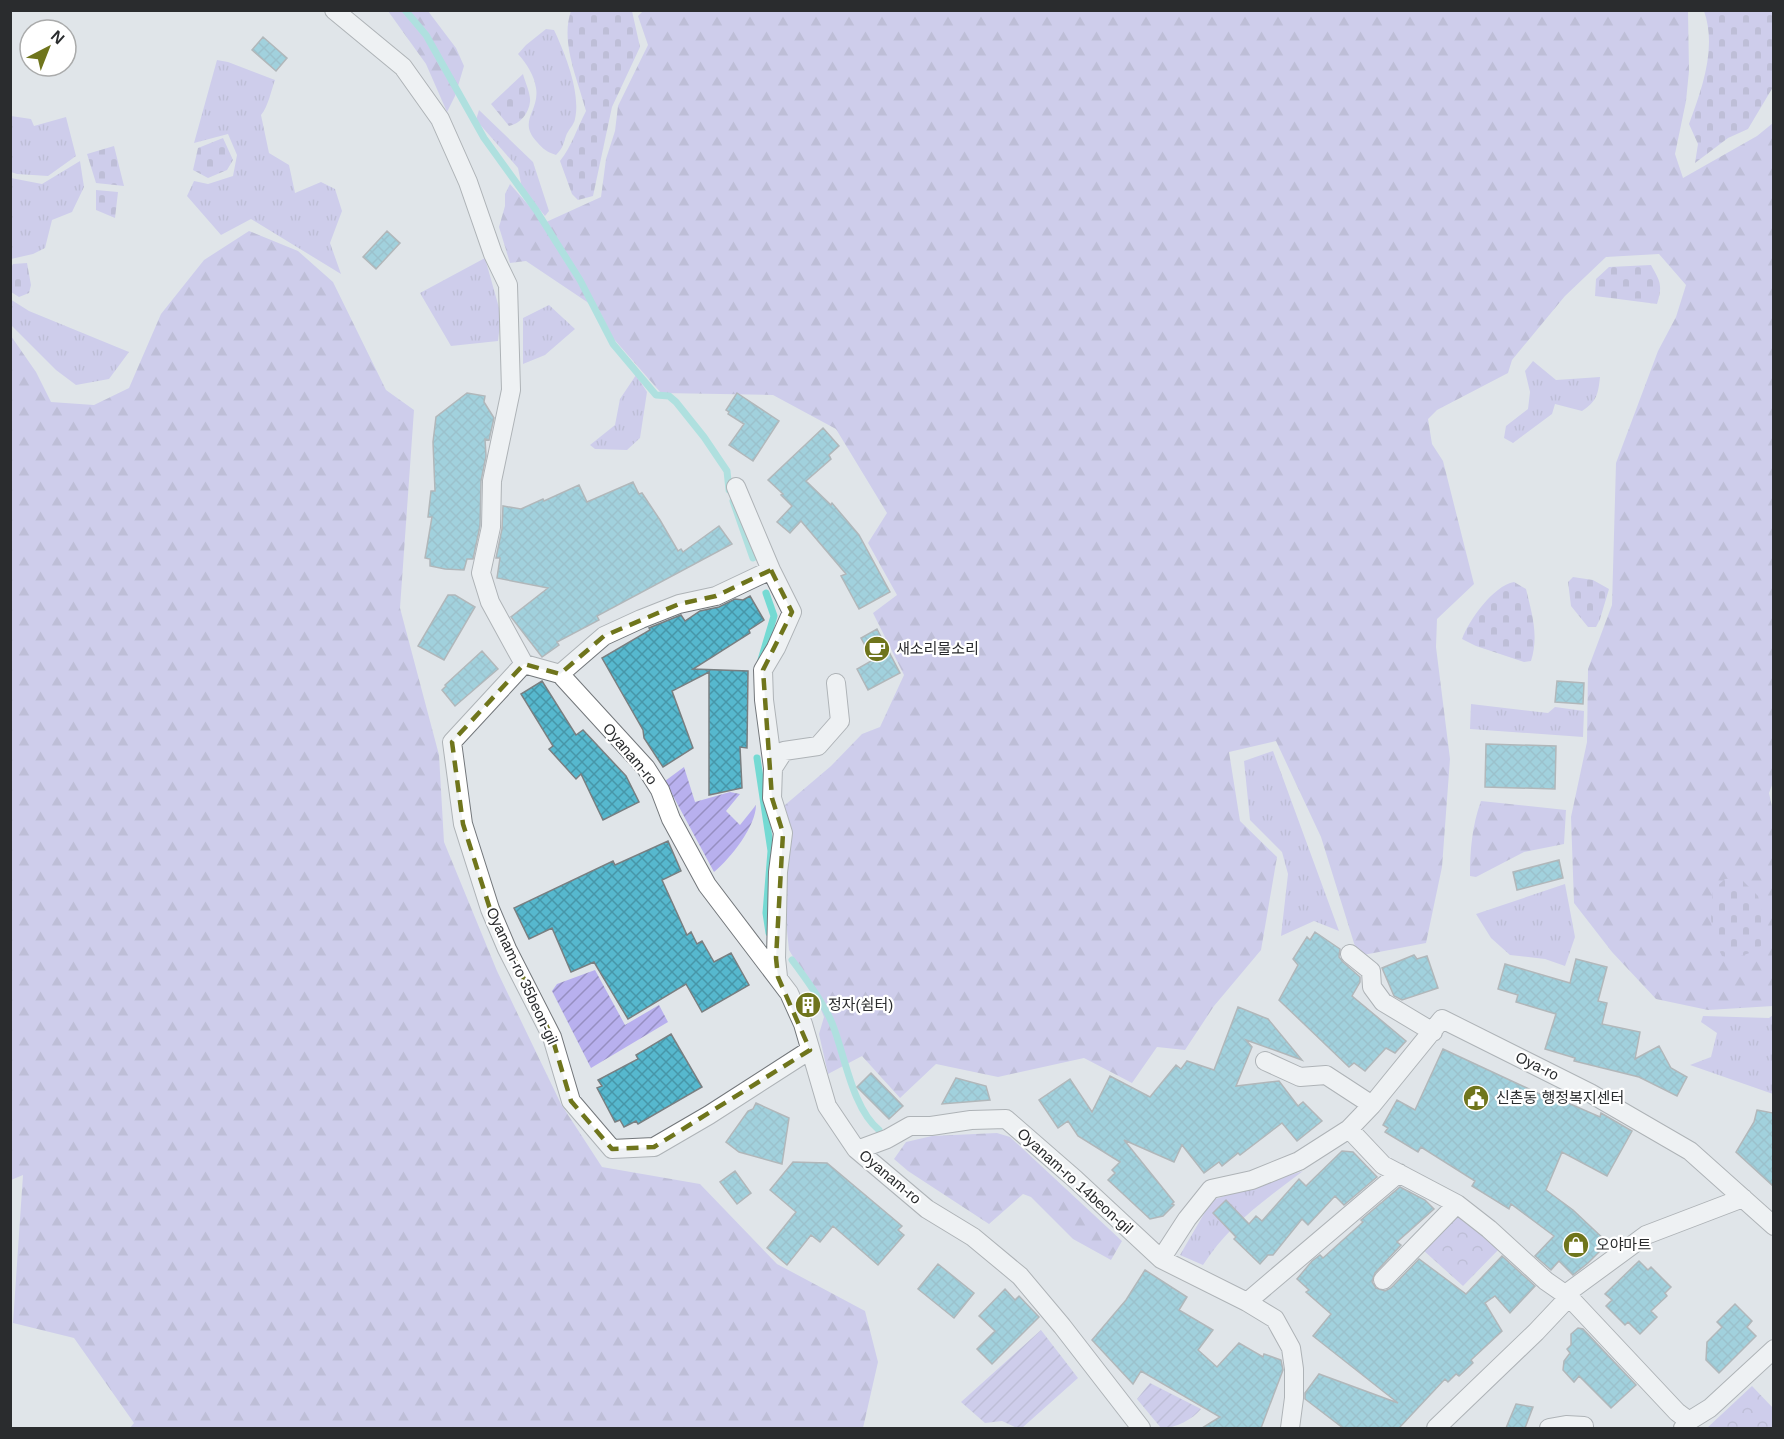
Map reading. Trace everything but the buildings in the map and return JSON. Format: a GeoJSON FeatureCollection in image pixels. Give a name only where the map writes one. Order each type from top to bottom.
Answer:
{"type":"FeatureCollection","features":[{"type":"Feature","properties":{"kind":"street"},"geometry":{"type":"LineString","coordinates":[[334,10],[403,67],[440,119],[468,182],[493,254],[508,285],[511,390],[492,480],[491,527],[481,573],[490,602],[524,664],[560,674],[604,636],[679,604],[716,596],[771,570]]}},
{"type":"Feature","properties":{"kind":"street"},"geometry":{"type":"LineString","coordinates":[[736,487],[771,570],[792,612],[776,648],[762,670],[773,768],[772,798],[783,833],[777,892],[778,977]]}},
{"type":"Feature","properties":{"kind":"street","name":"Oyanam-ro 35beon-gil"},"geometry":{"type":"LineString","coordinates":[[524,664],[452,742],[463,824],[476,868],[507,949],[552,1037],[571,1101],[612,1149],[654,1147],[717,1110],[810,1050]]}},
{"type":"Feature","properties":{"kind":"street","name":"Oyanam-ro"},"geometry":{"type":"LineString","coordinates":[[560,674],[646,768],[660,790],[671,819],[707,885],[778,977],[802,1024],[828,1106],[856,1149],[927,1209],[973,1237],[1020,1275],[1069,1334],[1141,1428]]}},
{"type":"Feature","properties":{"kind":"street"},"geometry":{"type":"LineString","coordinates":[[773,768],[784,752],[818,746],[840,721],[836,683]]}},
{"type":"Feature","properties":{"kind":"street"},"geometry":{"type":"LineString","coordinates":[[1161,1259],[1187,1219],[1211,1189],[1252,1180],[1299,1161],[1349,1130],[1433,1032],[1383,1002],[1372,987],[1371,971],[1350,954]]}},
{"type":"Feature","properties":{"kind":"street","name":"Oya-ro"},"geometry":{"type":"LineString","coordinates":[[1433,1032],[1442,1019],[1590,1093],[1690,1151],[1773,1226]]}},
{"type":"Feature","properties":{"kind":"street"},"geometry":{"type":"LineString","coordinates":[[1265,1061],[1300,1077],[1326,1076],[1372,1105]]}},
{"type":"Feature","properties":{"kind":"street","name":"Oyanam-ro 14beon-gil"},"geometry":{"type":"LineString","coordinates":[[856,1149],[887,1139],[910,1126],[1006,1119],[1161,1259],[1247,1302],[1275,1320],[1291,1348],[1294,1369],[1294,1398],[1290,1428]]}},
{"type":"Feature","properties":{"kind":"street"},"geometry":{"type":"LineString","coordinates":[[1349,1130],[1383,1165],[1457,1204],[1489,1229],[1546,1281],[1569,1297],[1677,1412],[1686,1425],[1710,1408],[1773,1349]]}},
{"type":"Feature","properties":{"kind":"street"},"geometry":{"type":"LineString","coordinates":[[1247,1302],[1399,1173]]}},
{"type":"Feature","properties":{"kind":"street"},"geometry":{"type":"LineString","coordinates":[[1436,1428],[1536,1332],[1569,1297],[1571,1290],[1646,1235],[1743,1198]]}},
{"type":"Feature","properties":{"kind":"street"},"geometry":{"type":"LineString","coordinates":[[1383,1281],[1457,1204]]}},
{"type":"Feature","properties":{"kind":"street"},"geometry":{"type":"LineString","coordinates":[[1549,1428],[1566,1425],[1584,1426]]}},
{"type":"Feature","properties":{"kind":"highlighted area"},"geometry":{"type":"Polygon","coordinates":[[[771,570],[792,612],[763,670],[772,798],[783,833],[776,958],[778,977],[810,1050],[654,1147],[612,1149],[571,1101],[552,1037],[490,909],[463,824],[452,742],[524,664],[560,674],[604,636],[679,604],[716,596],[771,570]]]}},
{"type":"Feature","properties":{"kind":"green space"},"geometry":{"type":"Polygon","coordinates":[[[388,11],[428,11],[456,48],[464,66],[455,96],[447,112],[426,64],[388,11]]]}},
{"type":"Feature","properties":{"kind":"green space"},"geometry":{"type":"Polygon","coordinates":[[[571,11],[632,11],[640,47],[612,107],[593,196],[578,200],[572,194],[560,161],[586,111],[569,48],[568,23],[571,11]]]}},
{"type":"Feature","properties":{"kind":"green space"},"geometry":{"type":"Polygon","coordinates":[[[643,11],[1688,11],[1689,71],[1686,101],[1675,154],[1683,178],[1757,136],[1773,123],[1774,780],[1769,793],[1774,816],[1773,1006],[1708,1010],[1656,999],[1612,952],[1574,903],[1571,817],[1587,742],[1588,669],[1612,605],[1616,463],[1658,351],[1676,317],[1686,285],[1659,254],[1606,257],[1565,296],[1512,360],[1508,373],[1437,410],[1428,419],[1432,444],[1443,461],[1474,584],[1437,619],[1436,647],[1450,759],[1442,867],[1426,943],[1358,956],[1321,837],[1276,741],[1229,752],[1240,821],[1277,857],[1261,950],[1214,1006],[1185,1050],[1157,1047],[1132,1083],[1084,1058],[998,1077],[936,1064],[900,1098],[862,1056],[828,1074],[819,1034],[824,1017],[813,990],[789,950],[784,902],[785,805],[831,766],[862,734],[880,727],[904,675],[873,613],[897,595],[868,543],[887,513],[836,429],[773,395],[661,393],[613,338],[599,310],[526,261],[510,263],[499,227],[505,206],[505,194],[510,184],[544,223],[601,197],[606,159],[615,131],[618,106],[648,45],[638,16],[643,11]]]}},
{"type":"Feature","properties":{"kind":"green space"},"geometry":{"type":"Polygon","coordinates":[[[1704,11],[1773,11],[1773,87],[1748,129],[1728,138],[1695,163],[1698,144],[1689,124],[1703,83],[1708,54],[1708,25],[1704,11]]]}},
{"type":"Feature","properties":{"kind":"green space"},"geometry":{"type":"Polygon","coordinates":[[[546,29],[554,30],[558,39],[571,73],[576,97],[574,121],[556,155],[543,148],[531,135],[529,122],[535,103],[536,88],[530,70],[518,54],[546,29]]]}},
{"type":"Feature","properties":{"kind":"green space"},"geometry":{"type":"Polygon","coordinates":[[[217,60],[275,80],[261,115],[269,153],[289,165],[295,193],[321,182],[335,189],[342,211],[330,243],[341,274],[251,219],[221,235],[187,196],[194,181],[208,184],[233,176],[237,155],[228,134],[194,143],[217,60]]]}},
{"type":"Feature","properties":{"kind":"green space"},"geometry":{"type":"Polygon","coordinates":[[[523,74],[530,95],[529,106],[526,114],[520,120],[509,126],[491,104],[523,74]]]}},
{"type":"Feature","properties":{"kind":"green space"},"geometry":{"type":"Polygon","coordinates":[[[479,110],[533,162],[549,211],[545,216],[522,188],[518,168],[476,120],[479,110]]]}},
{"type":"Feature","properties":{"kind":"green space"},"geometry":{"type":"Polygon","coordinates":[[[11,116],[31,119],[34,126],[66,117],[76,156],[48,176],[11,172],[11,116]]]}},
{"type":"Feature","properties":{"kind":"green space"},"geometry":{"type":"Polygon","coordinates":[[[223,138],[233,160],[227,170],[208,178],[193,170],[198,148],[223,138]]]}},
{"type":"Feature","properties":{"kind":"green space"},"geometry":{"type":"Polygon","coordinates":[[[114,146],[124,186],[96,183],[87,154],[114,146]]]}},
{"type":"Feature","properties":{"kind":"green space"},"geometry":{"type":"Polygon","coordinates":[[[80,161],[84,187],[72,212],[52,220],[45,248],[33,254],[11,259],[11,178],[42,184],[80,161]]]}},
{"type":"Feature","properties":{"kind":"green space"},"geometry":{"type":"Polygon","coordinates":[[[96,190],[118,192],[115,218],[96,210],[96,190]]]}},
{"type":"Feature","properties":{"kind":"green space"},"geometry":{"type":"Polygon","coordinates":[[[249,231],[298,251],[333,282],[386,390],[414,410],[400,608],[439,755],[444,842],[497,971],[561,1104],[602,1167],[700,1184],[777,1264],[865,1311],[878,1362],[863,1428],[130,1428],[134,1423],[74,1338],[13,1323],[23,1175],[11,1180],[11,336],[36,372],[51,402],[94,405],[129,388],[161,314],[204,260],[249,231]]]}},
{"type":"Feature","properties":{"kind":"green space"},"geometry":{"type":"Polygon","coordinates":[[[485,258],[501,315],[498,341],[451,346],[420,293],[485,258]]]}},
{"type":"Feature","properties":{"kind":"green space"},"geometry":{"type":"Polygon","coordinates":[[[27,263],[31,285],[29,293],[19,297],[11,292],[11,268],[13,264],[27,263]]]}},
{"type":"Feature","properties":{"kind":"green space"},"geometry":{"type":"Polygon","coordinates":[[[1651,265],[1660,283],[1657,304],[1595,296],[1596,279],[1609,267],[1651,265]]]}},
{"type":"Feature","properties":{"kind":"green space"},"geometry":{"type":"Polygon","coordinates":[[[10,299],[29,311],[129,352],[109,379],[76,385],[56,370],[11,325],[10,299]]]}},
{"type":"Feature","properties":{"kind":"green space"},"geometry":{"type":"Polygon","coordinates":[[[549,305],[575,329],[545,355],[523,364],[523,318],[549,305]]]}},
{"type":"Feature","properties":{"kind":"green space"},"geometry":{"type":"Polygon","coordinates":[[[1533,361],[1556,380],[1600,377],[1597,393],[1594,401],[1582,411],[1555,404],[1552,414],[1513,443],[1504,438],[1506,426],[1528,409],[1530,392],[1525,371],[1533,361]]]}},
{"type":"Feature","properties":{"kind":"green space"},"geometry":{"type":"Polygon","coordinates":[[[636,375],[647,392],[640,438],[627,450],[595,449],[590,445],[615,425],[620,399],[636,375]]]}},
{"type":"Feature","properties":{"kind":"green space"},"geometry":{"type":"Polygon","coordinates":[[[1573,577],[1593,580],[1609,589],[1596,627],[1588,627],[1571,606],[1568,582],[1573,577]]]}},
{"type":"Feature","properties":{"kind":"green space"},"geometry":{"type":"Polygon","coordinates":[[[1514,582],[1526,589],[1534,625],[1531,661],[1524,662],[1462,639],[1470,623],[1490,597],[1514,582]]]}},
{"type":"Feature","properties":{"kind":"green space"},"geometry":{"type":"Polygon","coordinates":[[[1471,704],[1548,713],[1555,707],[1584,711],[1583,737],[1470,729],[1471,704]]]}},
{"type":"Feature","properties":{"kind":"green space"},"geometry":{"type":"Polygon","coordinates":[[[1273,751],[1339,931],[1314,921],[1281,936],[1288,874],[1282,852],[1250,820],[1244,761],[1273,751]]]}},
{"type":"Feature","properties":{"kind":"green space"},"geometry":{"type":"Polygon","coordinates":[[[684,767],[695,802],[730,792],[740,794],[726,811],[740,825],[756,805],[747,832],[728,859],[714,872],[665,781],[684,767]]]}},
{"type":"Feature","properties":{"kind":"green space"},"geometry":{"type":"Polygon","coordinates":[[[1481,801],[1566,810],[1564,844],[1524,852],[1476,877],[1470,876],[1472,838],[1481,801]]]}},
{"type":"Feature","properties":{"kind":"green space"},"geometry":{"type":"Polygon","coordinates":[[[1740,878],[1758,896],[1766,926],[1764,943],[1745,955],[1722,956],[1713,938],[1711,918],[1713,890],[1725,879],[1740,878]]]}},
{"type":"Feature","properties":{"kind":"green space"},"geometry":{"type":"Polygon","coordinates":[[[1565,884],[1575,937],[1565,966],[1545,959],[1510,955],[1491,938],[1476,914],[1565,884]]]}},
{"type":"Feature","properties":{"kind":"green space"},"geometry":{"type":"Polygon","coordinates":[[[595,970],[625,1025],[659,1005],[668,1022],[591,1068],[552,991],[557,984],[595,970]]]}},
{"type":"Feature","properties":{"kind":"green space"},"geometry":{"type":"Polygon","coordinates":[[[1773,1015],[1773,1094],[1690,1065],[1711,1057],[1717,1033],[1701,1022],[1703,1016],[1769,1018],[1773,1015]]]}},
{"type":"Feature","properties":{"kind":"green space"},"geometry":{"type":"Polygon","coordinates":[[[997,1133],[1010,1137],[1122,1241],[1111,1260],[1073,1239],[1031,1197],[1023,1194],[989,1224],[908,1171],[894,1159],[906,1142],[932,1136],[997,1133]]]}},
{"type":"Feature","properties":{"kind":"green space"},"geometry":{"type":"Polygon","coordinates":[[[1303,1171],[1236,1225],[1203,1265],[1180,1255],[1212,1200],[1303,1171]]]}},
{"type":"Feature","properties":{"kind":"green space"},"geometry":{"type":"Polygon","coordinates":[[[1459,1213],[1501,1247],[1463,1286],[1423,1250],[1459,1213]]]}},
{"type":"Feature","properties":{"kind":"green space"},"geometry":{"type":"Polygon","coordinates":[[[1041,1330],[1078,1378],[1022,1428],[1002,1421],[985,1423],[961,1402],[1041,1330]]]}},
{"type":"Feature","properties":{"kind":"green space"},"geometry":{"type":"Polygon","coordinates":[[[1150,1383],[1201,1409],[1182,1423],[1161,1428],[1137,1399],[1150,1383]]]}},
{"type":"Feature","properties":{"kind":"green space"},"geometry":{"type":"Polygon","coordinates":[[[1752,1386],[1773,1408],[1773,1428],[1707,1428],[1752,1386]]]}},
{"type":"Feature","properties":{"kind":"waterway"},"geometry":{"type":"LineString","coordinates":[[405,10],[426,35],[484,138],[536,210],[580,280],[613,344],[656,395],[669,396],[676,402],[704,437],[727,471],[729,490]]}},
{"type":"Feature","properties":{"kind":"waterway"},"geometry":{"type":"LineString","coordinates":[[733,501],[753,558]]}},
{"type":"Feature","properties":{"kind":"waterway"},"geometry":{"type":"LineString","coordinates":[[761,660],[774,616],[766,593]]}},
{"type":"Feature","properties":{"kind":"waterway"},"geometry":{"type":"LineString","coordinates":[[757,758],[771,851],[766,913],[769,933]]}},
{"type":"Feature","properties":{"kind":"waterway"},"geometry":{"type":"LineString","coordinates":[[792,960],[829,1016],[856,1095],[862,1108],[879,1130]]}},
{"type":"Feature","properties":{"kind":"place","name":"새소리물소리"},"geometry":{"type":"Point","coordinates":[877,649]}},
{"type":"Feature","properties":{"kind":"place","name":"정자(쉼터)"},"geometry":{"type":"Point","coordinates":[808,1005]}},
{"type":"Feature","properties":{"kind":"place","name":"신촌동 행정복지센터"},"geometry":{"type":"Point","coordinates":[1476,1098]}},
{"type":"Feature","properties":{"kind":"place","name":"오야마트"},"geometry":{"type":"Point","coordinates":[1576,1245]}}]}
